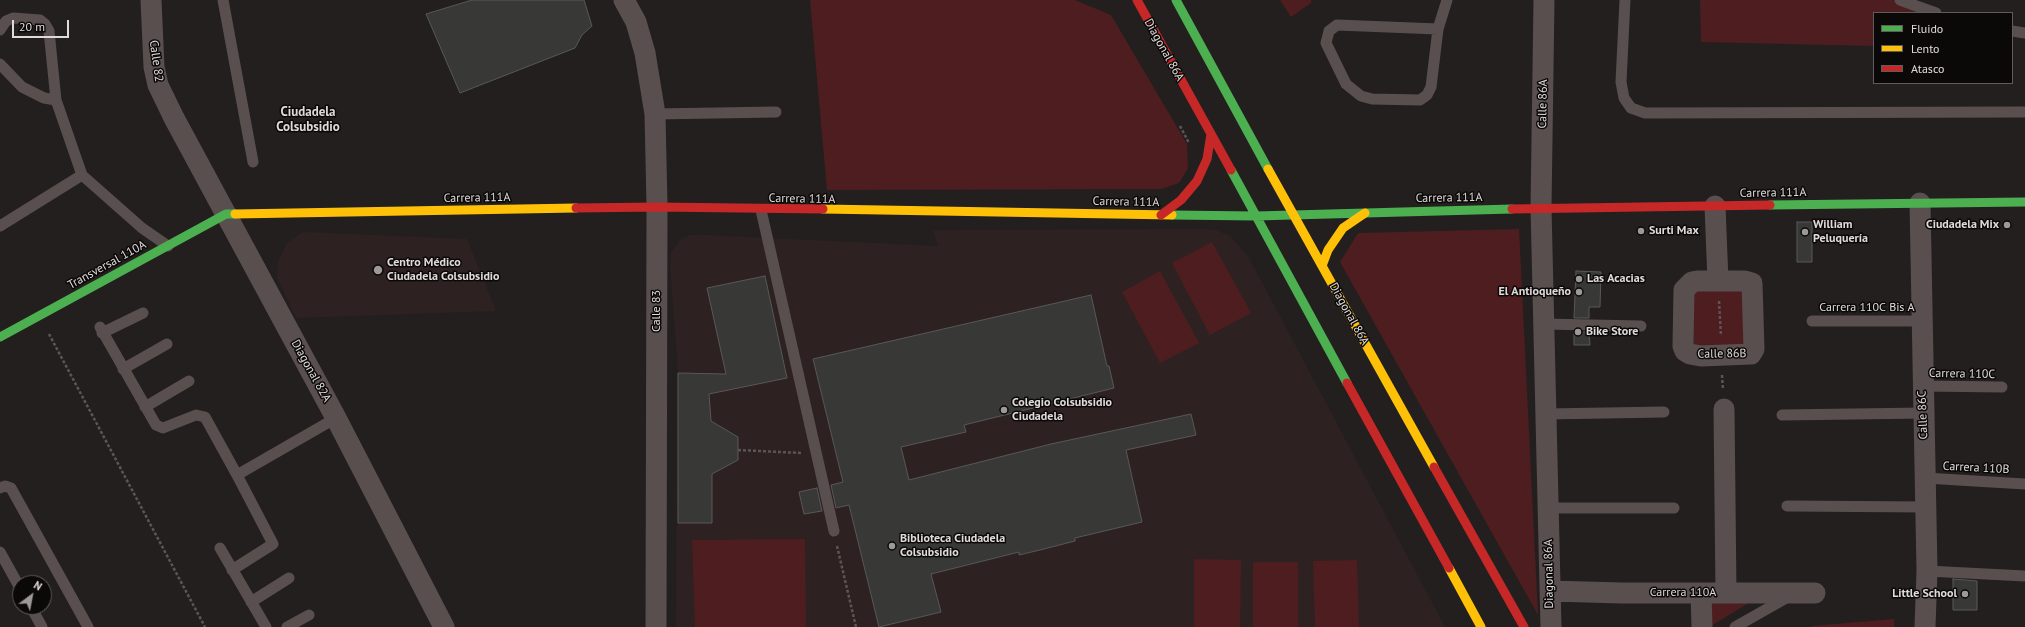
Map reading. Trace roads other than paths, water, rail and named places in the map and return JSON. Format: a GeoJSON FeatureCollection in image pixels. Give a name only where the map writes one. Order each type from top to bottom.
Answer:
{"type":"FeatureCollection","features":[{"type":"Feature","properties":{"kind":"street","name":"Calle 82"},"geometry":{"type":"LineString","coordinates":[[152,0],[154,67],[158,85],[174,118]]}},
{"type":"Feature","properties":{"kind":"street","name":"Calle 83"},"geometry":{"type":"LineString","coordinates":[[624,0],[636,22],[645,53],[655,114],[657,207],[656,627]]}},
{"type":"Feature","properties":{"kind":"street","name":"Diagonal 86A"},"geometry":{"type":"LineString","coordinates":[[1137,0],[1481,627]]}},
{"type":"Feature","properties":{"kind":"street","name":"Diagonal 86A"},"geometry":{"type":"LineString","coordinates":[[1176,0],[1292,214],[1524,627]]}},
{"type":"Feature","properties":{"kind":"street","name":"Calle 86A"},"geometry":{"type":"LineString","coordinates":[[1542,208],[1544,0]]}},
{"type":"Feature","properties":{"kind":"street","name":"Diagonal 82A"},"geometry":{"type":"LineString","coordinates":[[174,118],[336,418],[444,627]]}},
{"type":"Feature","properties":{"kind":"street"},"geometry":{"type":"LineString","coordinates":[[1161,215],[1181,200],[1197,181],[1206,159],[1210,134]]}},
{"type":"Feature","properties":{"kind":"street","name":"Carrera 111A"},"geometry":{"type":"LineString","coordinates":[[226,214],[657,207],[761,210],[1256,216],[1542,208],[2025,202]]}},
{"type":"Feature","properties":{"kind":"street","name":"Calle 86C"},"geometry":{"type":"LineString","coordinates":[[1920,203],[1927,571],[1925,627]]}},
{"type":"Feature","properties":{"kind":"street"},"geometry":{"type":"LineString","coordinates":[[1715,206],[1718,280]]}},
{"type":"Feature","properties":{"kind":"street","name":"Diagonal 86A"},"geometry":{"type":"LineString","coordinates":[[1542,208],[1550,627]]}},
{"type":"Feature","properties":{"kind":"street"},"geometry":{"type":"LineString","coordinates":[[1322,266],[1328,250],[1343,228],[1365,213]]}},
{"type":"Feature","properties":{"kind":"street","name":"Transversal 110A"},"geometry":{"type":"LineString","coordinates":[[0,337],[226,214]]}},
{"type":"Feature","properties":{"kind":"street","name":"Calle 86B"},"geometry":{"type":"LineString","coordinates":[[1718,280],[1750,282],[1753,286],[1754,349],[1751,354],[1695,356],[1685,351],[1683,346],[1684,290],[1692,282],[1718,280]]}},
{"type":"Feature","properties":{"kind":"street"},"geometry":{"type":"LineString","coordinates":[[1724,409],[1726,594]]}},
{"type":"Feature","properties":{"kind":"street","name":"Carrera 110A"},"geometry":{"type":"LineString","coordinates":[[1550,591],[1726,594],[1815,593]]}},
{"type":"Feature","properties":{"kind":"street"},"geometry":{"type":"LineString","coordinates":[[1701,593],[1702,627]]}},
{"type":"Feature","properties":{"kind":"street"},"geometry":{"type":"LineString","coordinates":[[1472,627],[1473,614]]}},
{"type":"Feature","properties":{"kind":"lane"},"geometry":{"type":"LineString","coordinates":[[223,0],[253,162]]}},
{"type":"Feature","properties":{"kind":"lane"},"geometry":{"type":"LineString","coordinates":[[1438,29],[1337,25],[1329,31],[1326,43],[1346,84],[1361,96],[1372,99],[1420,100],[1427,95],[1431,87],[1438,29],[1447,0]]}},
{"type":"Feature","properties":{"kind":"lane"},"geometry":{"type":"LineString","coordinates":[[1625,0],[1621,82],[1624,98],[1631,108],[1644,113],[2025,112]]}},
{"type":"Feature","properties":{"kind":"lane"},"geometry":{"type":"LineString","coordinates":[[1900,0],[1933,12]]}},
{"type":"Feature","properties":{"kind":"lane"},"geometry":{"type":"LineString","coordinates":[[0,30],[6,21],[13,18],[40,20],[45,24],[49,31],[56,100],[82,175],[142,228],[168,246]]}},
{"type":"Feature","properties":{"kind":"lane"},"geometry":{"type":"LineString","coordinates":[[2013,31],[2025,33]]}},
{"type":"Feature","properties":{"kind":"lane"},"geometry":{"type":"LineString","coordinates":[[0,64],[22,87],[44,98],[56,100]]}},
{"type":"Feature","properties":{"kind":"lane"},"geometry":{"type":"LineString","coordinates":[[655,114],[776,112]]}},
{"type":"Feature","properties":{"kind":"lane"},"geometry":{"type":"LineString","coordinates":[[0,226],[82,175]]}},
{"type":"Feature","properties":{"kind":"lane"},"geometry":{"type":"LineString","coordinates":[[761,210],[834,531]]}},
{"type":"Feature","properties":{"kind":"lane"},"geometry":{"type":"LineString","coordinates":[[143,313],[101,330],[156,426],[163,428],[196,415],[205,417],[273,544],[232,570]]}},
{"type":"Feature","properties":{"kind":"lane","name":"Carrera 110C Bis A"},"geometry":{"type":"LineString","coordinates":[[1812,321],[1922,321]]}},
{"type":"Feature","properties":{"kind":"lane"},"geometry":{"type":"LineString","coordinates":[[1544,324],[1641,326]]}},
{"type":"Feature","properties":{"kind":"lane"},"geometry":{"type":"LineString","coordinates":[[123,369],[167,344]]}},
{"type":"Feature","properties":{"kind":"lane"},"geometry":{"type":"LineString","coordinates":[[145,407],[189,381]]}},
{"type":"Feature","properties":{"kind":"lane","name":"Carrera 110C"},"geometry":{"type":"LineString","coordinates":[[1923,386],[2002,387]]}},
{"type":"Feature","properties":{"kind":"lane"},"geometry":{"type":"LineString","coordinates":[[1546,414],[1664,412]]}},
{"type":"Feature","properties":{"kind":"lane"},"geometry":{"type":"LineString","coordinates":[[1782,415],[1924,412]]}},
{"type":"Feature","properties":{"kind":"lane"},"geometry":{"type":"LineString","coordinates":[[237,475],[336,418]]}},
{"type":"Feature","properties":{"kind":"lane","name":"Carrera 110B"},"geometry":{"type":"LineString","coordinates":[[1925,478],[2025,484]]}},
{"type":"Feature","properties":{"kind":"lane"},"geometry":{"type":"LineString","coordinates":[[0,488],[5,486],[11,488],[88,627]]}},
{"type":"Feature","properties":{"kind":"lane"},"geometry":{"type":"LineString","coordinates":[[1787,506],[1926,507]]}},
{"type":"Feature","properties":{"kind":"lane"},"geometry":{"type":"LineString","coordinates":[[1548,508],[1674,508]]}},
{"type":"Feature","properties":{"kind":"lane"},"geometry":{"type":"LineString","coordinates":[[220,548],[266,627]]}},
{"type":"Feature","properties":{"kind":"lane"},"geometry":{"type":"LineString","coordinates":[[0,552],[13,575]]}},
{"type":"Feature","properties":{"kind":"lane"},"geometry":{"type":"LineString","coordinates":[[1927,571],[2025,576]]}},
{"type":"Feature","properties":{"kind":"lane"},"geometry":{"type":"LineString","coordinates":[[251,602],[289,578]]}},
{"type":"Feature","properties":{"kind":"lane"},"geometry":{"type":"LineString","coordinates":[[1735,627],[1793,594]]}},
{"type":"Feature","properties":{"kind":"lane"},"geometry":{"type":"LineString","coordinates":[[35,615],[42,627]]}},
{"type":"Feature","properties":{"kind":"lane"},"geometry":{"type":"LineString","coordinates":[[287,627],[309,615]]}},
{"type":"Feature","properties":{"kind":"place","name":"Ciudadela Mix"},"geometry":{"type":"Point","coordinates":[2007,225]}},
{"type":"Feature","properties":{"kind":"place","name":"Surti Max"},"geometry":{"type":"Point","coordinates":[1641,231]}},
{"type":"Feature","properties":{"kind":"place","name":"William Peluquería"},"geometry":{"type":"Point","coordinates":[1805,232]}},
{"type":"Feature","properties":{"kind":"place","name":"Centro Médico Ciudadela Colsubsidio"},"geometry":{"type":"Point","coordinates":[378,270]}},
{"type":"Feature","properties":{"kind":"place","name":"Las Acacias"},"geometry":{"type":"Point","coordinates":[1579,279]}},
{"type":"Feature","properties":{"kind":"place","name":"El Antioqueño"},"geometry":{"type":"Point","coordinates":[1579,292]}},
{"type":"Feature","properties":{"kind":"place","name":"Bike Store"},"geometry":{"type":"Point","coordinates":[1578,332]}},
{"type":"Feature","properties":{"kind":"place","name":"Colegio Colsubsidio Ciudadela"},"geometry":{"type":"Point","coordinates":[1004,410]}},
{"type":"Feature","properties":{"kind":"place","name":"Biblioteca Ciudadela Colsubsidio"},"geometry":{"type":"Point","coordinates":[892,546]}},
{"type":"Feature","properties":{"kind":"place","name":"Little School"},"geometry":{"type":"Point","coordinates":[1965,594]}},
{"type":"Feature","properties":{"kind":"district","name":"Ciudadela Colsubsidio"},"geometry":{"type":"Point","coordinates":[308,120]}}]}
